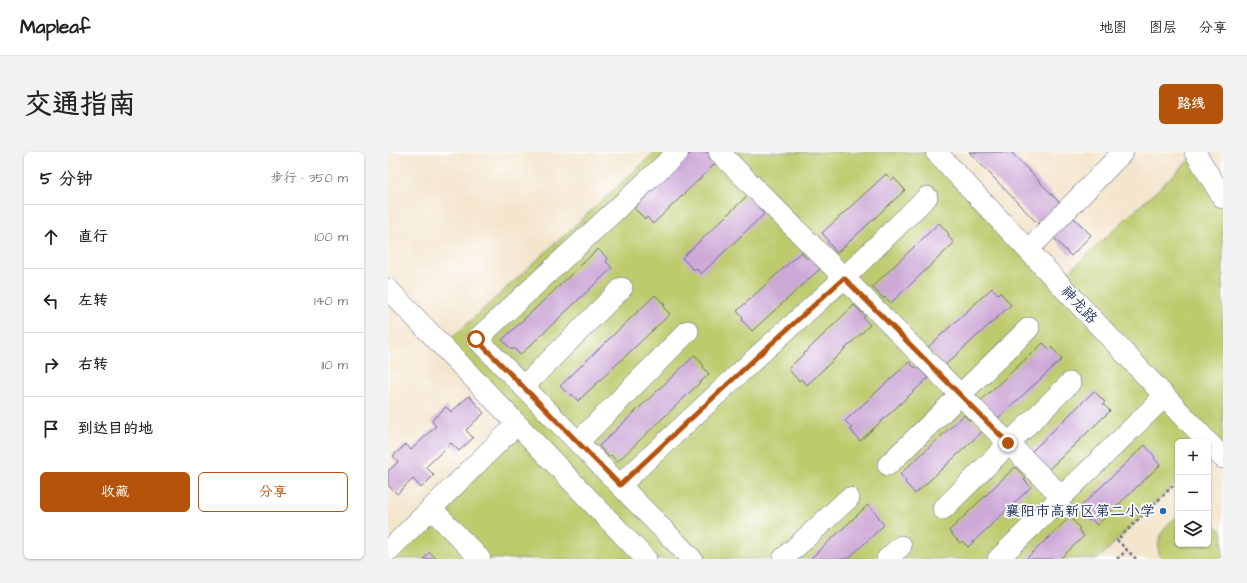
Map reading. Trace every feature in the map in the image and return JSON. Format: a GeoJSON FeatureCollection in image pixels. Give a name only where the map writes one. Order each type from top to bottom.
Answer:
{"type":"FeatureCollection","features":[{"type":"Feature","properties":{"kind":"street"},"geometry":{"type":"LineString","coordinates":[[678,152],[476,339],[692,559]]}},
{"type":"Feature","properties":{"kind":"street"},"geometry":{"type":"LineString","coordinates":[[719,152],[1062,497]]}},
{"type":"Feature","properties":{"kind":"street","name":"神龙路"},"geometry":{"type":"LineString","coordinates":[[936,152],[1223,458]]}},
{"type":"Feature","properties":{"kind":"street"},"geometry":{"type":"LineString","coordinates":[[1028,250],[1123,152]]}},
{"type":"Feature","properties":{"kind":"street"},"geometry":{"type":"LineString","coordinates":[[1195,152],[1223,198]]}},
{"type":"Feature","properties":{"kind":"street"},"geometry":{"type":"LineString","coordinates":[[620,485],[844,278],[927,197]]}},
{"type":"Feature","properties":{"kind":"street"},"geometry":{"type":"LineString","coordinates":[[523,387],[622,288]]}},
{"type":"Feature","properties":{"kind":"street"},"geometry":{"type":"LineString","coordinates":[[388,289],[646,559]]}},
{"type":"Feature","properties":{"kind":"street"},"geometry":{"type":"LineString","coordinates":[[888,465],[1029,328]]}},
{"type":"Feature","properties":{"kind":"street"},"geometry":{"type":"LineString","coordinates":[[578,442],[688,331]]}},
{"type":"Feature","properties":{"kind":"street"},"geometry":{"type":"LineString","coordinates":[[943,508],[1070,383]]}},
{"type":"Feature","properties":{"kind":"street"},"geometry":{"type":"LineString","coordinates":[[998,559],[1165,396]]}},
{"type":"Feature","properties":{"kind":"street"},"geometry":{"type":"LineString","coordinates":[[388,551],[517,424]]}},
{"type":"Feature","properties":{"kind":"street"},"geometry":{"type":"LineString","coordinates":[[783,559],[849,498]]}},
{"type":"Feature","properties":{"kind":"street"},"geometry":{"type":"LineString","coordinates":[[431,508],[480,559]]}},
{"type":"Feature","properties":{"kind":"path"},"geometry":{"type":"LineString","coordinates":[[1136,559],[1117,540],[1175,484]]}},
{"type":"Feature","properties":{"kind":"path"},"geometry":{"type":"LineString","coordinates":[[1117,559],[1127,550]]}},
{"type":"Feature","properties":{"kind":"green space"},"geometry":{"type":"Polygon","coordinates":[[[655,152],[936,152],[1058,282],[1196,154],[1223,198],[1223,458],[1211,445],[1211,439],[1175,439],[1175,484],[1098,559],[388,559],[517,424],[443,346],[655,152]]]}},
{"type":"Feature","properties":{"kind":"green space"},"geometry":{"type":"Polygon","coordinates":[[[1175,519],[1175,547],[1211,547],[1211,522],[1223,532],[1223,559],[1162,559],[1159,554],[1159,542],[1164,529],[1175,519]]]}},
{"type":"Feature","properties":{"kind":"building"},"geometry":{"type":"Polygon","coordinates":[[[692,152],[708,152],[711,155],[709,157],[716,163],[653,224],[647,217],[645,219],[634,208],[692,152]]]}},
{"type":"Feature","properties":{"kind":"building"},"geometry":{"type":"Polygon","coordinates":[[[969,152],[1011,152],[1061,204],[1039,225],[969,152]]]}},
{"type":"Feature","properties":{"kind":"building"},"geometry":{"type":"Polygon","coordinates":[[[886,174],[892,180],[894,178],[905,190],[837,253],[822,233],[886,174]]]}},
{"type":"Feature","properties":{"kind":"building"},"geometry":{"type":"Polygon","coordinates":[[[749,194],[764,214],[701,274],[696,268],[694,270],[682,258],[749,194]]]}},
{"type":"Feature","properties":{"kind":"building"},"geometry":{"type":"Polygon","coordinates":[[[1073,217],[1091,235],[1071,256],[1053,237],[1073,217]]]}},
{"type":"Feature","properties":{"kind":"building"},"geometry":{"type":"Polygon","coordinates":[[[939,223],[949,234],[948,236],[954,243],[891,303],[885,297],[884,299],[872,287],[939,223]]]}},
{"type":"Feature","properties":{"kind":"building"},"geometry":{"type":"Polygon","coordinates":[[[598,249],[608,259],[606,261],[612,268],[520,355],[514,348],[512,350],[502,340],[598,249]]]}},
{"type":"Feature","properties":{"kind":"building"},"geometry":{"type":"Polygon","coordinates":[[[801,252],[807,259],[809,257],[820,269],[752,331],[742,320],[743,318],[737,311],[801,252]]]}},
{"type":"Feature","properties":{"kind":"building"},"geometry":{"type":"Polygon","coordinates":[[[992,288],[998,294],[1000,292],[1011,305],[943,367],[928,347],[992,288]]]}},
{"type":"Feature","properties":{"kind":"building"},"geometry":{"type":"Polygon","coordinates":[[[655,295],[665,305],[663,307],[670,314],[578,401],[572,394],[570,396],[560,386],[655,295]]]}},
{"type":"Feature","properties":{"kind":"building"},"geometry":{"type":"Polygon","coordinates":[[[854,305],[865,316],[863,318],[870,325],[807,385],[801,379],[799,381],[788,369],[854,305]]]}},
{"type":"Feature","properties":{"kind":"building"},"geometry":{"type":"Polygon","coordinates":[[[1043,343],[1049,349],[1051,347],[1062,359],[994,422],[979,402],[1043,343]]]}},
{"type":"Feature","properties":{"kind":"building"},"geometry":{"type":"Polygon","coordinates":[[[695,355],[709,374],[617,462],[611,455],[609,457],[599,446],[695,355]]]}},
{"type":"Feature","properties":{"kind":"building"},"geometry":{"type":"Polygon","coordinates":[[[909,362],[915,368],[917,366],[928,378],[860,441],[850,429],[852,428],[845,421],[909,362]]]}},
{"type":"Feature","properties":{"kind":"building"},"geometry":{"type":"Polygon","coordinates":[[[1094,391],[1105,402],[1103,404],[1110,411],[1047,471],[1028,455],[1094,391]]]}},
{"type":"Feature","properties":{"kind":"building"},"geometry":{"type":"Polygon","coordinates":[[[469,396],[484,413],[466,430],[473,438],[459,451],[451,443],[426,467],[434,475],[421,488],[413,479],[397,494],[388,485],[388,471],[398,462],[393,456],[406,444],[411,450],[436,426],[431,421],[446,407],[451,412],[469,396]]]}},
{"type":"Feature","properties":{"kind":"building"},"geometry":{"type":"Polygon","coordinates":[[[964,415],[970,421],[972,419],[983,431],[915,494],[900,474],[964,415]]]}},
{"type":"Feature","properties":{"kind":"building"},"geometry":{"type":"Polygon","coordinates":[[[1145,445],[1160,465],[1097,525],[1091,519],[1089,521],[1078,509],[1145,445]]]}},
{"type":"Feature","properties":{"kind":"building"},"geometry":{"type":"Polygon","coordinates":[[[1015,467],[1031,487],[968,547],[962,541],[960,543],[949,531],[1015,467]]]}},
{"type":"Feature","properties":{"kind":"building"},"geometry":{"type":"Polygon","coordinates":[[[868,505],[884,525],[848,559],[810,559],[868,505]]]}},
{"type":"Feature","properties":{"kind":"building"},"geometry":{"type":"Polygon","coordinates":[[[1070,517],[1080,528],[1078,529],[1084,536],[1060,559],[1026,559],[1070,517]]]}},
{"type":"Feature","properties":{"kind":"building"},"geometry":{"type":"Polygon","coordinates":[[[430,552],[436,559],[423,559],[430,552]]]}},
{"type":"Feature","properties":{"kind":"place","name":"襄阳市高新区第二小学"},"geometry":{"type":"Point","coordinates":[1163,511]}},
{"type":"Feature","properties":{"kind":"route"},"geometry":{"type":"LineString","coordinates":[[476,339],[620,485],[844,278],[1008,443]]}}]}
